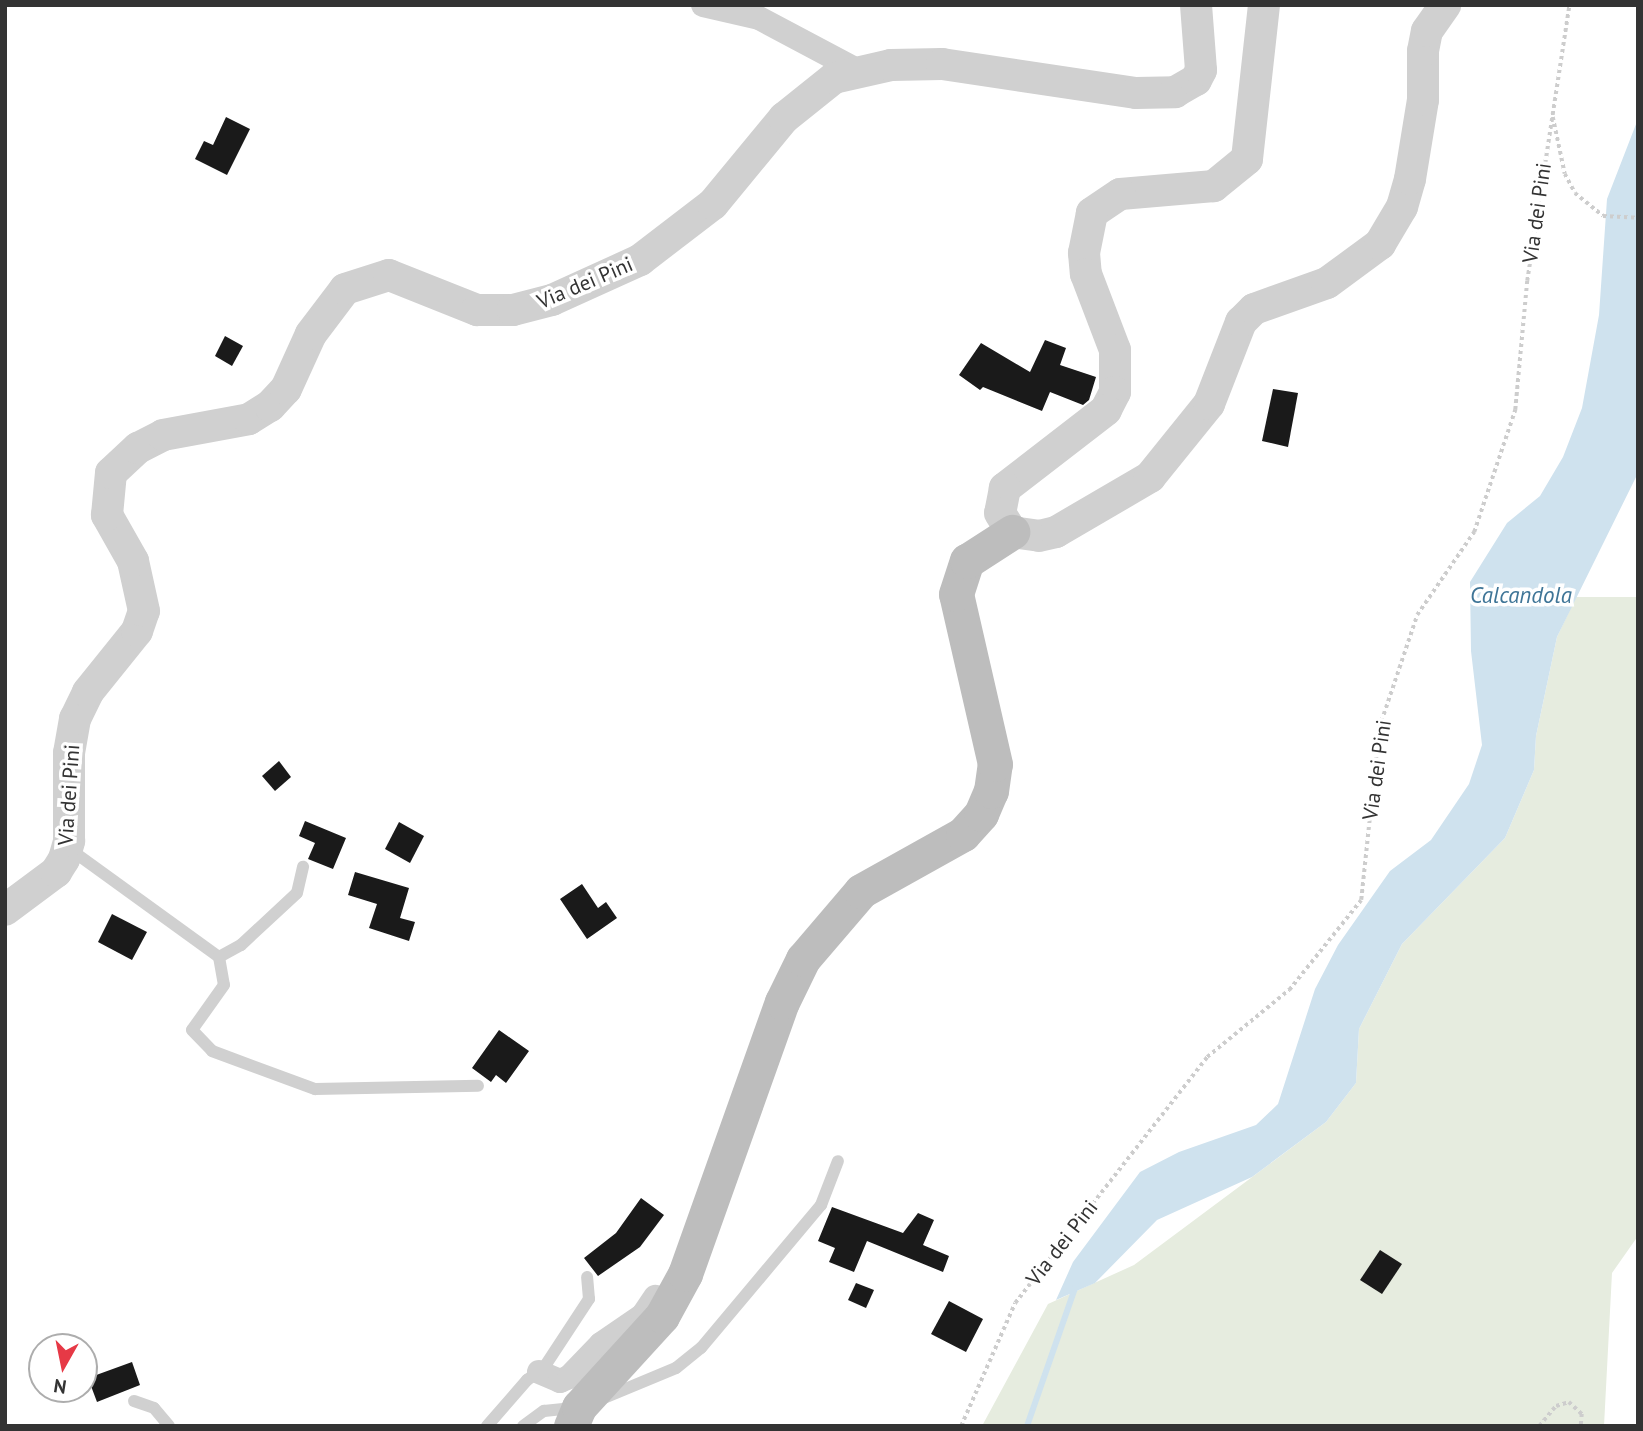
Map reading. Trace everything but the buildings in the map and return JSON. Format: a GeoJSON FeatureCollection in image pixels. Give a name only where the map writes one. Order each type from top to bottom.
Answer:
{"type":"FeatureCollection","features":[{"type":"Feature","properties":{"kind":"main road"},"geometry":{"type":"LineString","coordinates":[[575,1416],[662,1316],[685,1274],[782,1002],[803,959],[860,891],[963,834],[986,803],[995,764],[990,729],[964,640],[956,594],[967,561],[1012,532]]}},
{"type":"Feature","properties":{"kind":"street"},"geometry":{"type":"LineString","coordinates":[[704,5],[760,18],[857,70]]}},
{"type":"Feature","properties":{"kind":"street","name":"Via dei Pini"},"geometry":{"type":"LineString","coordinates":[[5,910],[56,872],[67,847],[69,753],[75,719],[88,692],[137,631],[144,611],[133,561],[107,515],[111,473],[122,461],[163,435],[249,419],[270,405],[286,389],[321,318],[345,289],[389,275],[477,310],[513,310],[552,300],[640,260],[713,204],[785,118],[834,78],[857,70],[942,64],[1136,93],[1175,92],[1196,80],[1201,70],[1196,5]]}},
{"type":"Feature","properties":{"kind":"street"},"geometry":{"type":"LineString","coordinates":[[1264,5],[1247,159],[1214,186],[1120,194],[1092,213],[1084,253],[1086,274],[1115,350],[1115,392],[1107,410],[1005,488],[1000,513],[1012,532],[1039,536],[1056,532],[1150,477],[1181,444],[1209,404],[1228,349],[1241,322],[1254,309],[1327,284],[1380,244],[1402,206],[1410,180],[1423,100],[1423,51],[1427,31],[1445,5]]}},
{"type":"Feature","properties":{"kind":"street"},"geometry":{"type":"LineString","coordinates":[[539,1372],[560,1381],[569,1377],[601,1344],[643,1315],[704,1223]]}},
{"type":"Feature","properties":{"kind":"lane"},"geometry":{"type":"LineString","coordinates":[[67,847],[219,957],[224,985],[192,1030],[212,1051],[315,1089],[478,1086]]}},
{"type":"Feature","properties":{"kind":"lane"},"geometry":{"type":"LineString","coordinates":[[219,957],[241,945],[297,893],[303,867]]}},
{"type":"Feature","properties":{"kind":"lane"},"geometry":{"type":"LineString","coordinates":[[523,1426],[544,1411],[575,1416],[676,1368],[701,1348],[821,1205],[838,1161]]}},
{"type":"Feature","properties":{"kind":"lane"},"geometry":{"type":"LineString","coordinates":[[487,1426],[539,1372],[589,1299],[587,1277]]}},
{"type":"Feature","properties":{"kind":"lane"},"geometry":{"type":"LineString","coordinates":[[134,1401],[154,1408],[169,1426]]}},
{"type":"Feature","properties":{"kind":"path","name":"Via dei Pini"},"geometry":{"type":"LineString","coordinates":[[961,1426],[1015,1303],[1207,1057],[1289,990],[1361,900],[1379,728],[1417,615],[1474,532],[1514,410],[1527,281],[1569,5]]}},
{"type":"Feature","properties":{"kind":"path"},"geometry":{"type":"LineString","coordinates":[[1552,113],[1565,174],[1575,193],[1603,216],[1638,218]]}},
{"type":"Feature","properties":{"kind":"path"},"geometry":{"type":"LineString","coordinates":[[1539,1426],[1556,1406],[1569,1402],[1582,1413],[1581,1426]]}},
{"type":"Feature","properties":{"kind":"shaded area"},"geometry":{"type":"Polygon","coordinates":[[[1576,597],[1638,597],[1638,1236],[1612,1273],[1604,1426],[982,1426],[1048,1304],[1134,1265],[1326,1122],[1356,1083],[1359,1029],[1402,944],[1505,838],[1534,770],[1536,736],[1557,637],[1576,597]]]}},
{"type":"Feature","properties":{"kind":"water","name":"Calcandola"},"geometry":{"type":"Polygon","coordinates":[[[1638,119],[1638,473],[1557,637],[1536,736],[1534,770],[1505,838],[1402,944],[1359,1029],[1356,1083],[1326,1122],[1252,1177],[1157,1220],[1095,1283],[1056,1300],[1073,1262],[1140,1172],[1179,1152],[1256,1125],[1278,1104],[1315,989],[1338,945],[1390,871],[1431,840],[1469,784],[1482,745],[1471,651],[1470,582],[1507,523],[1540,496],[1563,457],[1582,408],[1599,315],[1607,199],[1638,119]]]}},
{"type":"Feature","properties":{"kind":"waterway"},"geometry":{"type":"LineString","coordinates":[[1027,1426],[1076,1285]]}}]}
